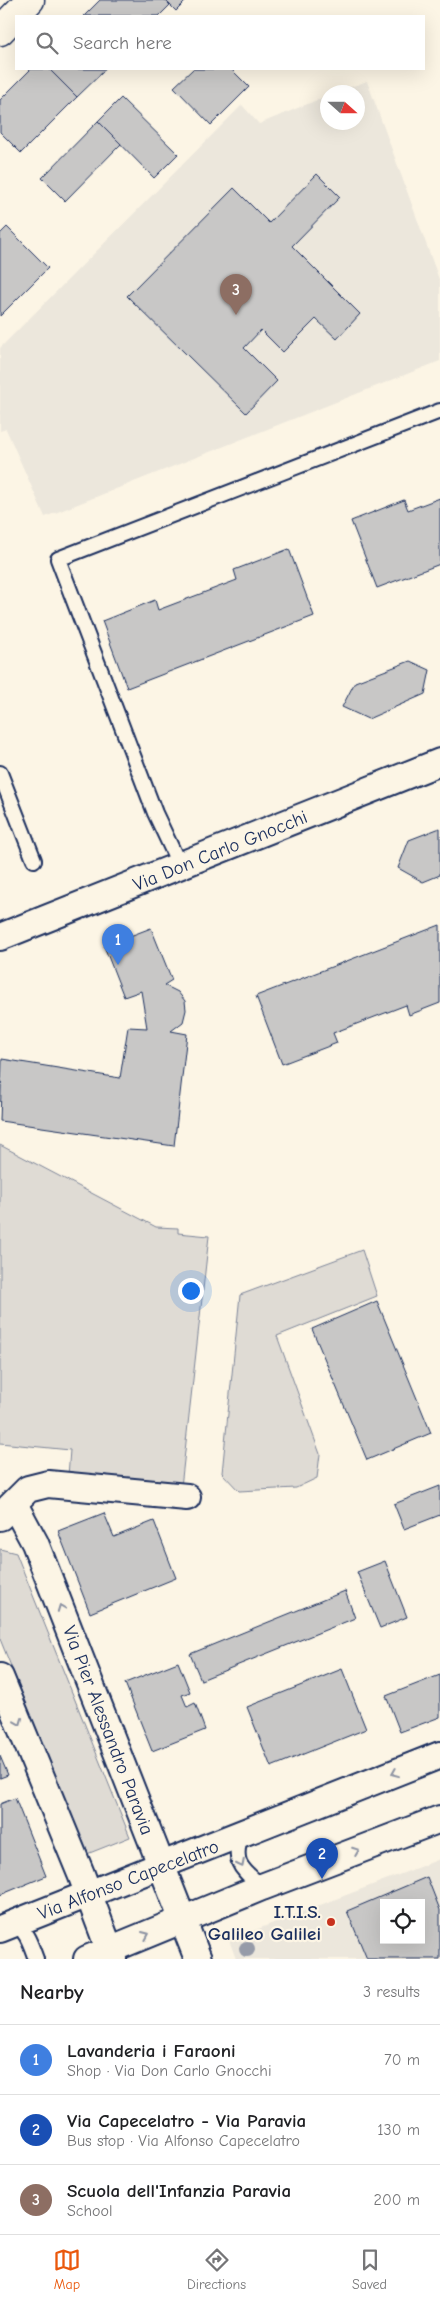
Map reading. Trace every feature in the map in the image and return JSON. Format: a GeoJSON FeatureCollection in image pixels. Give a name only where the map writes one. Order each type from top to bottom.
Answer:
{"type":"FeatureCollection","features":[{"type":"Feature","properties":{"kind":"street"},"geometry":{"type":"LineString","coordinates":[[0,30],[30,0]]}},
{"type":"Feature","properties":{"kind":"street","name":"Via Don Carlo Gnocchi"},"geometry":{"type":"LineString","coordinates":[[0,938],[440,762]]}},
{"type":"Feature","properties":{"kind":"street","name":"Via Pier Alessandro Paravia"},"geometry":{"type":"LineString","coordinates":[[187,1497],[48,1484],[28,1489],[7,1511],[35,1543],[198,1959]]}},
{"type":"Feature","properties":{"kind":"street"},"geometry":{"type":"LineString","coordinates":[[0,1677],[89,1894],[103,1956],[182,1920],[262,1887],[440,1819]]}},
{"type":"Feature","properties":{"kind":"street","name":"Via Alfonso Capecelatro"},"geometry":{"type":"LineString","coordinates":[[7,1926],[440,1755]]}},
{"type":"Feature","properties":{"kind":"lane"},"geometry":{"type":"LineString","coordinates":[[180,866],[155,813],[58,559],[440,411]]}},
{"type":"Feature","properties":{"kind":"lane"},"geometry":{"type":"LineString","coordinates":[[0,773],[34,860]]}},
{"type":"Feature","properties":{"kind":"lane","name":"Via Alfonso Capecelatro"},"geometry":{"type":"LineString","coordinates":[[241,1834],[237,1848],[237,1861],[242,1870],[262,1887]]}},
{"type":"Feature","properties":{"kind":"lane","name":"Via Alfonso Capecelatro"},"geometry":{"type":"LineString","coordinates":[[7,1926],[21,1927],[30,1942],[36,1959]]}},
{"type":"Feature","properties":{"kind":"shaded area"},"geometry":{"type":"Polygon","coordinates":[[[367,81],[440,282],[440,361],[45,517],[6,429],[0,431],[0,348],[242,105],[259,124],[320,99],[320,130],[365,130],[365,85],[356,85],[367,81]]]}},
{"type":"Feature","properties":{"kind":"shaded area"},"geometry":{"type":"Polygon","coordinates":[[[0,1145],[156,1227],[178,1228],[178,1233],[209,1236],[181,1487],[68,1476],[70,1450],[0,1443],[0,1145]]]}},
{"type":"Feature","properties":{"kind":"shaded area"},"geometry":{"type":"Polygon","coordinates":[[[362,1250],[377,1296],[277,1336],[320,1454],[317,1478],[296,1488],[239,1491],[222,1473],[240,1295],[362,1250]]]}},
{"type":"Feature","properties":{"kind":"shaded area"},"geometry":{"type":"Polygon","coordinates":[[[0,1549],[16,1553],[130,1837],[87,1854],[0,1639],[0,1549]]]}},
{"type":"Feature","properties":{"kind":"shaded area","name":"I.T.I.S. Galileo Galilei"},"geometry":{"type":"Polygon","coordinates":[[[440,1859],[440,1959],[236,1959],[229,1940],[440,1859]]]}},
{"type":"Feature","properties":{"kind":"building"},"geometry":{"type":"Polygon","coordinates":[[[100,0],[165,0],[170,5],[160,15],[85,15],[100,0]]]}},
{"type":"Feature","properties":{"kind":"building"},"geometry":{"type":"Polygon","coordinates":[[[165,0],[187,0],[176,11],[165,0]]]}},
{"type":"Feature","properties":{"kind":"building"},"geometry":{"type":"Polygon","coordinates":[[[30,70],[50,70],[77,97],[21,153],[0,132],[0,100],[30,70]]]}},
{"type":"Feature","properties":{"kind":"building"},"geometry":{"type":"Polygon","coordinates":[[[50,70],[105,70],[77,97],[50,70]]]}},
{"type":"Feature","properties":{"kind":"building"},"geometry":{"type":"Polygon","coordinates":[[[192,70],[232,70],[249,87],[211,125],[174,87],[192,70]]]}},
{"type":"Feature","properties":{"kind":"building"},"geometry":{"type":"Polygon","coordinates":[[[121,98],[178,154],[154,178],[98,121],[121,98]]]}},
{"type":"Feature","properties":{"kind":"building"},"geometry":{"type":"Polygon","coordinates":[[[98,121],[121,144],[65,201],[42,178],[98,121]]]}},
{"type":"Feature","properties":{"kind":"building"},"geometry":{"type":"Polygon","coordinates":[[[317,174],[340,197],[292,246],[360,314],[337,339],[316,319],[283,352],[261,330],[244,348],[277,381],[246,413],[127,296],[234,188],[269,223],[317,174]]]}},
{"type":"Feature","properties":{"kind":"building"},"geometry":{"type":"Polygon","coordinates":[[[7,227],[48,268],[0,316],[0,234],[7,227]]]}},
{"type":"Feature","properties":{"kind":"building"},"geometry":{"type":"Polygon","coordinates":[[[440,498],[440,564],[377,588],[351,521],[404,500],[408,510],[440,498]]]}},
{"type":"Feature","properties":{"kind":"building"},"geometry":{"type":"Polygon","coordinates":[[[289,549],[314,616],[127,688],[102,621],[155,600],[158,610],[237,580],[234,570],[289,549]]]}},
{"type":"Feature","properties":{"kind":"building"},"geometry":{"type":"Polygon","coordinates":[[[410,661],[430,670],[425,694],[368,719],[342,707],[355,682],[410,661]]]}},
{"type":"Feature","properties":{"kind":"building"},"geometry":{"type":"Polygon","coordinates":[[[440,828],[440,875],[423,882],[398,868],[409,840],[440,828]]]}},
{"type":"Feature","properties":{"kind":"building"},"geometry":{"type":"Polygon","coordinates":[[[440,925],[440,1003],[409,1015],[406,1005],[333,1033],[337,1043],[282,1064],[256,996],[440,925]]]}},
{"type":"Feature","properties":{"kind":"building"},"geometry":{"type":"Polygon","coordinates":[[[151,928],[172,980],[164,985],[178,992],[185,1001],[186,1010],[183,1022],[171,1031],[187,1034],[174,1146],[0,1121],[2,1059],[120,1078],[128,1027],[147,1028],[141,991],[124,997],[104,946],[151,928]]]}},
{"type":"Feature","properties":{"kind":"building"},"geometry":{"type":"Polygon","coordinates":[[[377,1301],[431,1433],[367,1460],[312,1329],[377,1301]]]}},
{"type":"Feature","properties":{"kind":"building"},"geometry":{"type":"Polygon","coordinates":[[[440,1486],[440,1515],[404,1529],[394,1504],[440,1486]]]}},
{"type":"Feature","properties":{"kind":"building"},"geometry":{"type":"Polygon","coordinates":[[[104,1513],[114,1537],[154,1521],[176,1578],[90,1613],[58,1531],[104,1513]]]}},
{"type":"Feature","properties":{"kind":"building"},"geometry":{"type":"Polygon","coordinates":[[[385,1561],[407,1617],[380,1628],[357,1572],[385,1561]]]}},
{"type":"Feature","properties":{"kind":"building"},"geometry":{"type":"Polygon","coordinates":[[[345,1591],[355,1618],[201,1680],[190,1654],[345,1591]]]}},
{"type":"Feature","properties":{"kind":"building"},"geometry":{"type":"Polygon","coordinates":[[[178,1662],[190,1692],[182,1695],[187,1707],[195,1703],[205,1730],[152,1751],[125,1683],[178,1662]]]}},
{"type":"Feature","properties":{"kind":"building"},"geometry":{"type":"Polygon","coordinates":[[[342,1669],[366,1729],[271,1767],[247,1707],[342,1669]]]}},
{"type":"Feature","properties":{"kind":"building"},"geometry":{"type":"Polygon","coordinates":[[[440,1675],[440,1717],[400,1732],[386,1696],[440,1675]]]}},
{"type":"Feature","properties":{"kind":"building"},"geometry":{"type":"Polygon","coordinates":[[[0,1756],[8,1775],[0,1778],[0,1756]]]}},
{"type":"Feature","properties":{"kind":"building"},"geometry":{"type":"Polygon","coordinates":[[[15,1798],[46,1876],[0,1895],[0,1804],[15,1798]]]}},
{"type":"Feature","properties":{"kind":"building"},"geometry":{"type":"Polygon","coordinates":[[[427,1877],[440,1910],[440,1959],[367,1959],[347,1911],[427,1877]]]}},
{"type":"Feature","properties":{"kind":"place","name":"Scuola dell'Infanzia Paravia"},"geometry":{"type":"Point","coordinates":[236,315]}},
{"type":"Feature","properties":{"kind":"place","name":"Lavanderia i Faraoni"},"geometry":{"type":"Point","coordinates":[118,965]}},
{"type":"Feature","properties":{"kind":"place","name":"Via Capecelatro - Via Paravia"},"geometry":{"type":"Point","coordinates":[322,1879]}},
{"type":"Feature","properties":{"kind":"place","name":"I.T.I.S. Galileo Galilei"},"geometry":{"type":"Point","coordinates":[331,1922]}}]}
